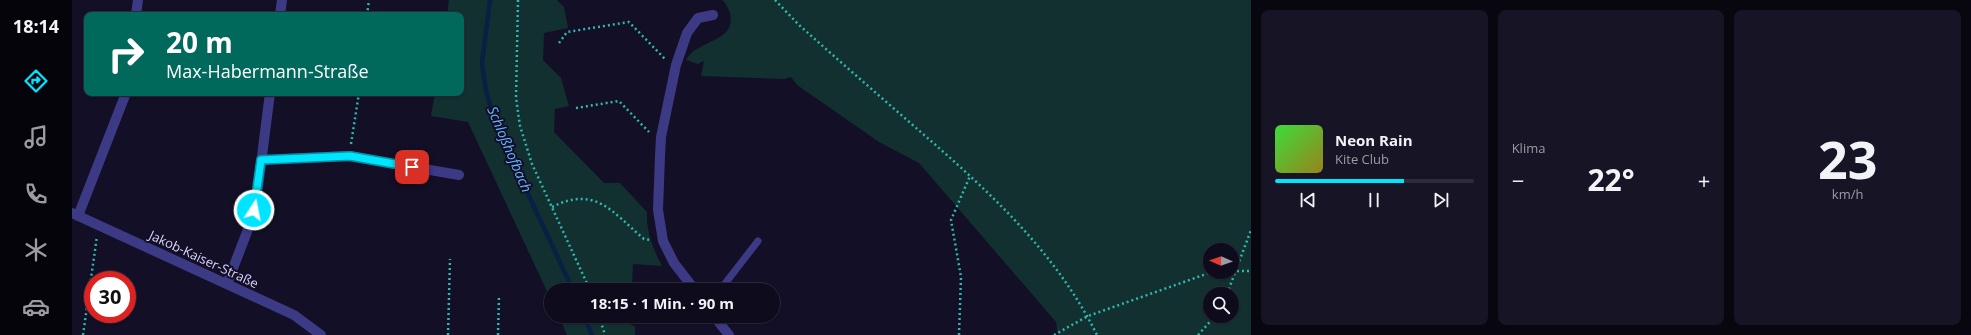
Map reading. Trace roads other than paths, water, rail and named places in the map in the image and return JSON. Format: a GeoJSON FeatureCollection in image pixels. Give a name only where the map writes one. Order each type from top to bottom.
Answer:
{"type":"FeatureCollection","features":[{"type":"Feature","properties":{"kind":"street"},"geometry":{"type":"LineString","coordinates":[[136,12],[138,0]]}},
{"type":"Feature","properties":{"kind":"street"},"geometry":{"type":"LineString","coordinates":[[280,12],[282,0]]}},
{"type":"Feature","properties":{"kind":"street"},"geometry":{"type":"LineString","coordinates":[[690,283],[674,263],[663,241],[658,210],[661,137],[676,65],[687,33],[698,18],[713,15]]}},
{"type":"Feature","properties":{"kind":"street"},"geometry":{"type":"LineString","coordinates":[[75,214],[125,96]]}},
{"type":"Feature","properties":{"kind":"street"},"geometry":{"type":"LineString","coordinates":[[227,284],[250,224],[257,195],[270,96]]}},
{"type":"Feature","properties":{"kind":"street"},"geometry":{"type":"LineString","coordinates":[[261,160],[350,156],[459,175]]}},
{"type":"Feature","properties":{"kind":"street","name":"Jakob-Kaiser-Straße"},"geometry":{"type":"LineString","coordinates":[[75,214],[294,315],[321,335]]}},
{"type":"Feature","properties":{"kind":"street"},"geometry":{"type":"LineString","coordinates":[[720,323],[729,335]]}},
{"type":"Feature","properties":{"kind":"lane"},"geometry":{"type":"LineString","coordinates":[[725,283],[758,241]]}},
{"type":"Feature","properties":{"kind":"waterway","name":"Schloßhofbach"},"geometry":{"type":"LineString","coordinates":[[490,0],[482,63],[486,91],[493,114],[507,149],[570,283]]}},
{"type":"Feature","properties":{"kind":"waterway","name":"Schloßhofbach"},"geometry":{"type":"LineString","coordinates":[[587,323],[592,335]]}}]}
